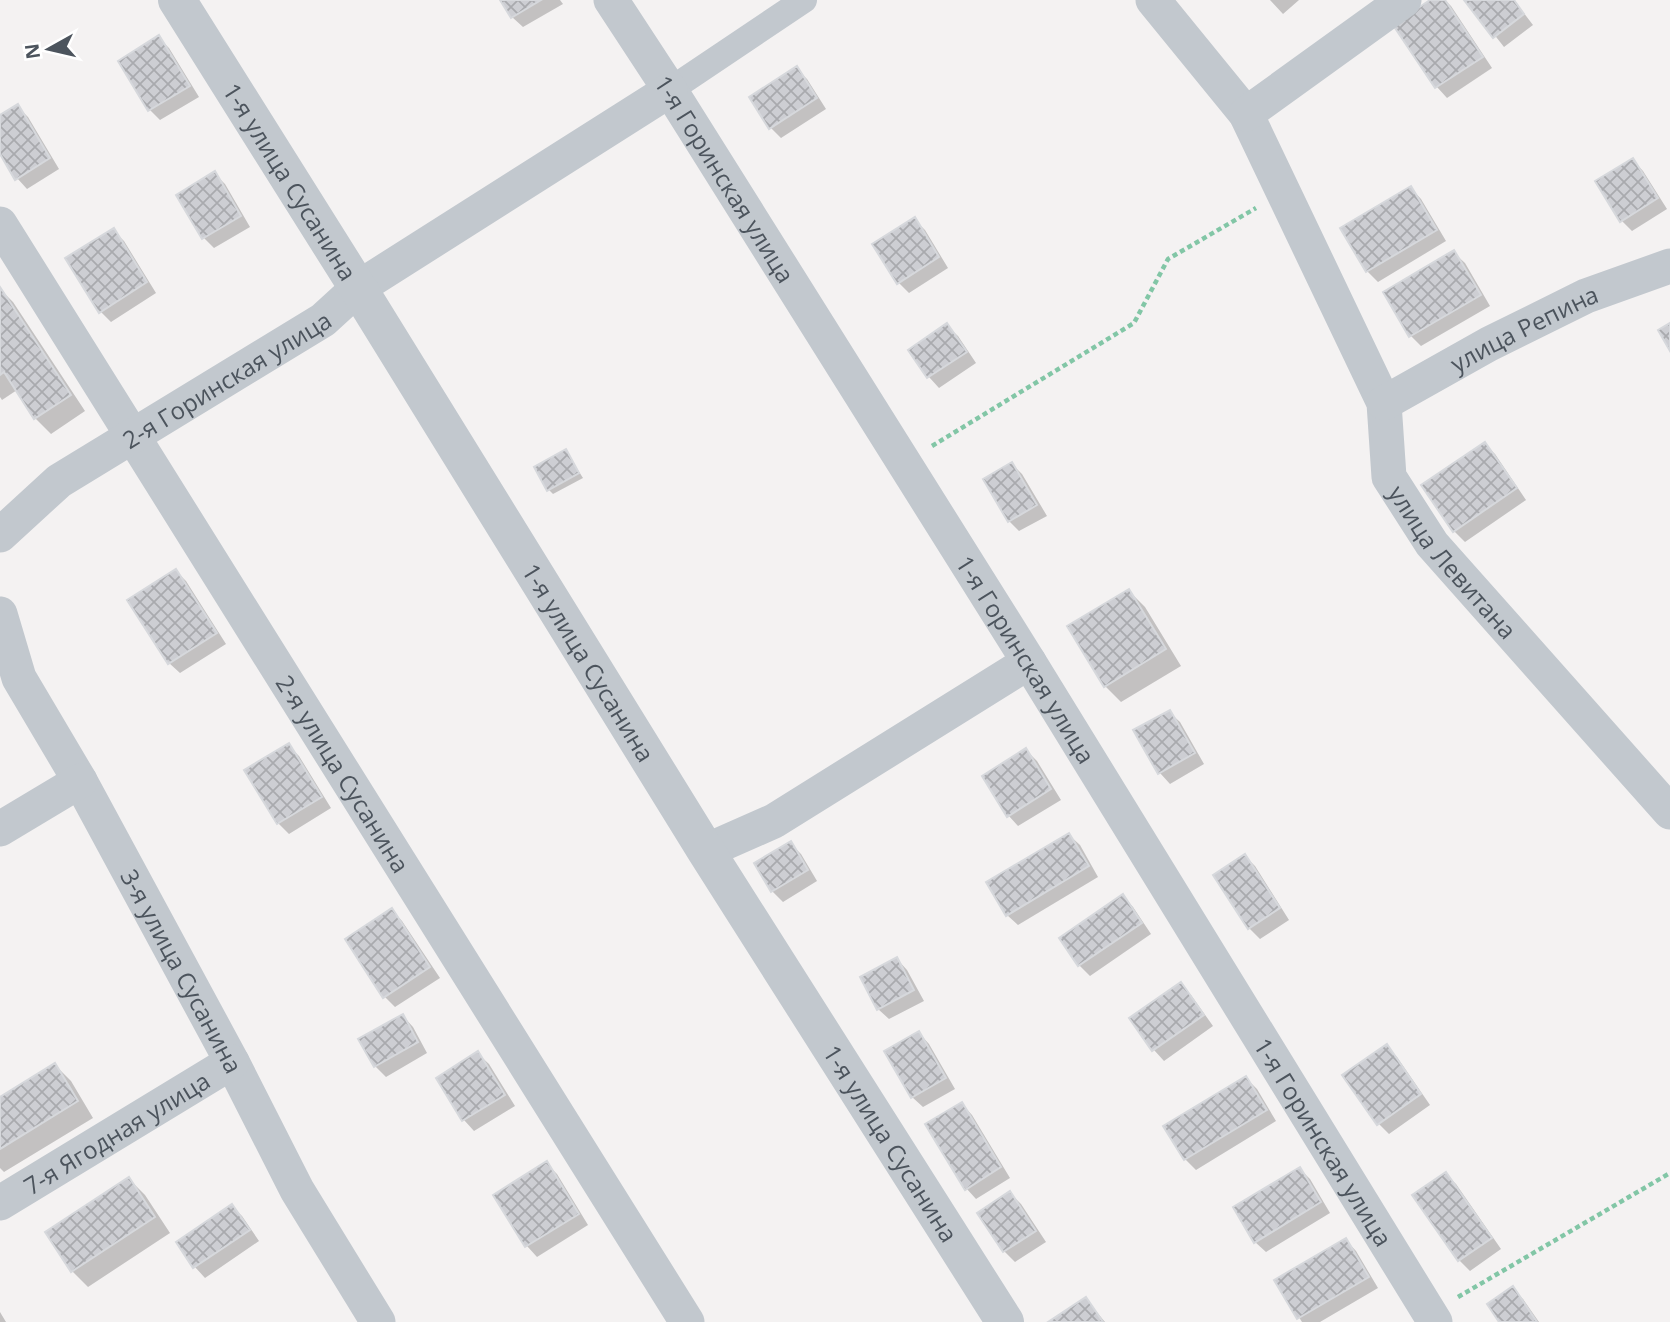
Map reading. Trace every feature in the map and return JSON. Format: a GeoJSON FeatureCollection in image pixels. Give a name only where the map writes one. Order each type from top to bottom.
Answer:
{"type":"FeatureCollection","features":[{"type":"Feature","properties":{"kind":"street","name":"1-я улица Сусанина"},"geometry":{"type":"LineString","coordinates":[[177,0],[706,851],[1005,1322]]}},
{"type":"Feature","properties":{"kind":"street","name":"1-я Горинская улица"},"geometry":{"type":"LineString","coordinates":[[611,0],[1029,662],[1433,1318]]}},
{"type":"Feature","properties":{"kind":"street"},"geometry":{"type":"LineString","coordinates":[[670,90],[804,0]]}},
{"type":"Feature","properties":{"kind":"street","name":"улица Левитана"},"geometry":{"type":"LineString","coordinates":[[1153,0],[1246,114],[1384,403],[1389,477],[1432,544],[1670,811]]}},
{"type":"Feature","properties":{"kind":"street"},"geometry":{"type":"LineString","coordinates":[[1246,114],[1404,0]]}},
{"type":"Feature","properties":{"kind":"street","name":"2-я Горинская улица"},"geometry":{"type":"LineString","coordinates":[[0,535],[59,481],[323,320],[358,288],[670,90]]}},
{"type":"Feature","properties":{"kind":"street","name":"2-я улица Сусанина"},"geometry":{"type":"LineString","coordinates":[[0,224],[687,1322]]}},
{"type":"Feature","properties":{"kind":"street","name":"улица Репина"},"geometry":{"type":"LineString","coordinates":[[1384,403],[1489,344],[1586,296],[1670,266]]}},
{"type":"Feature","properties":{"kind":"street","name":"3-я улица Сусанина"},"geometry":{"type":"LineString","coordinates":[[0,614],[19,678],[80,781],[232,1062],[297,1190],[376,1321]]}},
{"type":"Feature","properties":{"kind":"street"},"geometry":{"type":"LineString","coordinates":[[706,851],[774,821],[1029,662]]}},
{"type":"Feature","properties":{"kind":"street"},"geometry":{"type":"LineString","coordinates":[[0,829],[80,781]]}},
{"type":"Feature","properties":{"kind":"street","name":"7-я Ягодная улица"},"geometry":{"type":"LineString","coordinates":[[0,1203],[232,1062]]}},
{"type":"Feature","properties":{"kind":"path"},"geometry":{"type":"LineString","coordinates":[[904,463],[1134,323],[1168,259],[1263,204]]}},
{"type":"Feature","properties":{"kind":"path"},"geometry":{"type":"LineString","coordinates":[[1433,1318],[1670,1173]]}},
{"type":"Feature","properties":{"kind":"building"},"geometry":{"type":"Polygon","coordinates":[[[500,0],[541,0],[511,18],[500,0]]]}},
{"type":"Feature","properties":{"kind":"building"},"geometry":{"type":"Polygon","coordinates":[[[1430,0],[1445,0],[1483,57],[1435,88],[1393,25],[1430,0]]]}},
{"type":"Feature","properties":{"kind":"building"},"geometry":{"type":"Polygon","coordinates":[[[1464,0],[1514,0],[1524,14],[1493,38],[1464,0]]]}},
{"type":"Feature","properties":{"kind":"building"},"geometry":{"type":"Polygon","coordinates":[[[159,35],[190,86],[148,111],[118,61],[159,35]]]}},
{"type":"Feature","properties":{"kind":"building"},"geometry":{"type":"Polygon","coordinates":[[[797,66],[817,98],[769,129],[749,97],[797,66]]]}},
{"type":"Feature","properties":{"kind":"building"},"geometry":{"type":"Polygon","coordinates":[[[18,104],[50,158],[15,180],[0,154],[0,115],[18,104]]]}},
{"type":"Feature","properties":{"kind":"building"},"geometry":{"type":"Polygon","coordinates":[[[1633,158],[1658,198],[1620,222],[1595,181],[1633,158]]]}},
{"type":"Feature","properties":{"kind":"building"},"geometry":{"type":"Polygon","coordinates":[[[215,171],[241,216],[202,239],[176,195],[215,171]]]}},
{"type":"Feature","properties":{"kind":"building"},"geometry":{"type":"Polygon","coordinates":[[[1411,186],[1437,230],[1366,272],[1340,228],[1411,186]]]}},
{"type":"Feature","properties":{"kind":"building"},"geometry":{"type":"Polygon","coordinates":[[[915,217],[939,257],[897,284],[872,244],[915,217]]]}},
{"type":"Feature","properties":{"kind":"building"},"geometry":{"type":"Polygon","coordinates":[[[114,228],[147,282],[99,313],[65,258],[114,228]]]}},
{"type":"Feature","properties":{"kind":"building"},"geometry":{"type":"Polygon","coordinates":[[[1454,250],[1481,295],[1409,337],[1383,292],[1454,250]]]}},
{"type":"Feature","properties":{"kind":"building"},"geometry":{"type":"Polygon","coordinates":[[[0,287],[71,395],[34,419],[4,372],[0,375],[0,287]]]}},
{"type":"Feature","properties":{"kind":"building"},"geometry":{"type":"Polygon","coordinates":[[[947,323],[967,352],[927,378],[908,350],[947,323]]]}},
{"type":"Feature","properties":{"kind":"building"},"geometry":{"type":"Polygon","coordinates":[[[1670,323],[1670,351],[1658,330],[1670,323]]]}},
{"type":"Feature","properties":{"kind":"building"},"geometry":{"type":"Polygon","coordinates":[[[1485,442],[1517,488],[1453,532],[1421,485],[1485,442]]]}},
{"type":"Feature","properties":{"kind":"building"},"geometry":{"type":"Polygon","coordinates":[[[566,449],[579,473],[547,491],[534,467],[566,449]]]}},
{"type":"Feature","properties":{"kind":"building"},"geometry":{"type":"Polygon","coordinates":[[[1012,462],[1037,505],[1008,522],[983,479],[1012,462]]]}},
{"type":"Feature","properties":{"kind":"building"},"geometry":{"type":"Polygon","coordinates":[[[176,569],[217,633],[168,664],[127,600],[176,569]]]}},
{"type":"Feature","properties":{"kind":"building"},"geometry":{"type":"Polygon","coordinates":[[[1129,589],[1166,649],[1104,687],[1067,626],[1129,589]]]}},
{"type":"Feature","properties":{"kind":"building"},"geometry":{"type":"Polygon","coordinates":[[[1170,710],[1195,753],[1158,774],[1133,730],[1170,710]]]}},
{"type":"Feature","properties":{"kind":"building"},"geometry":{"type":"Polygon","coordinates":[[[289,743],[322,797],[277,824],[244,770],[289,743]]]}},
{"type":"Feature","properties":{"kind":"building"},"geometry":{"type":"Polygon","coordinates":[[[1026,748],[1051,789],[1007,817],[982,776],[1026,748]]]}},
{"type":"Feature","properties":{"kind":"building"},"geometry":{"type":"Polygon","coordinates":[[[1069,833],[1089,866],[1006,916],[986,882],[1069,833]]]}},
{"type":"Feature","properties":{"kind":"building"},"geometry":{"type":"Polygon","coordinates":[[[791,841],[808,870],[771,892],[754,863],[791,841]]]}},
{"type":"Feature","properties":{"kind":"building"},"geometry":{"type":"Polygon","coordinates":[[[1245,854],[1280,908],[1248,929],[1213,875],[1245,854]]]}},
{"type":"Feature","properties":{"kind":"building"},"geometry":{"type":"Polygon","coordinates":[[[1123,894],[1142,923],[1078,966],[1059,938],[1123,894]]]}},
{"type":"Feature","properties":{"kind":"building"},"geometry":{"type":"Polygon","coordinates":[[[392,908],[430,967],[383,998],[345,939],[392,908]]]}},
{"type":"Feature","properties":{"kind":"building"},"geometry":{"type":"Polygon","coordinates":[[[897,957],[914,990],[877,1010],[860,977],[897,957]]]}},
{"type":"Feature","properties":{"kind":"building"},"geometry":{"type":"Polygon","coordinates":[[[1181,982],[1204,1015],[1152,1051],[1129,1018],[1181,982]]]}},
{"type":"Feature","properties":{"kind":"building"},"geometry":{"type":"Polygon","coordinates":[[[403,1014],[418,1042],[374,1067],[358,1039],[403,1014]]]}},
{"type":"Feature","properties":{"kind":"building"},"geometry":{"type":"Polygon","coordinates":[[[919,1031],[946,1078],[911,1098],[884,1051],[919,1031]]]}},
{"type":"Feature","properties":{"kind":"building"},"geometry":{"type":"Polygon","coordinates":[[[1387,1044],[1421,1094],[1377,1125],[1342,1075],[1387,1044]]]}},
{"type":"Feature","properties":{"kind":"building"},"geometry":{"type":"Polygon","coordinates":[[[478,1051],[505,1095],[462,1121],[436,1078],[478,1051]]]}},
{"type":"Feature","properties":{"kind":"building"},"geometry":{"type":"Polygon","coordinates":[[[55,1063],[78,1101],[0,1149],[0,1097],[55,1063]]]}},
{"type":"Feature","properties":{"kind":"building"},"geometry":{"type":"Polygon","coordinates":[[[1246,1076],[1267,1110],[1184,1160],[1163,1126],[1246,1076]]]}},
{"type":"Feature","properties":{"kind":"building"},"geometry":{"type":"Polygon","coordinates":[[[962,1102],[1001,1167],[965,1190],[925,1124],[962,1102]]]}},
{"type":"Feature","properties":{"kind":"building"},"geometry":{"type":"Polygon","coordinates":[[[547,1161],[579,1214],[525,1247],[493,1195],[547,1161]]]}},
{"type":"Feature","properties":{"kind":"building"},"geometry":{"type":"Polygon","coordinates":[[[1300,1167],[1321,1202],[1254,1243],[1233,1207],[1300,1167]]]}},
{"type":"Feature","properties":{"kind":"building"},"geometry":{"type":"Polygon","coordinates":[[[1446,1172],[1492,1238],[1458,1261],[1412,1195],[1446,1172]]]}},
{"type":"Feature","properties":{"kind":"building"},"geometry":{"type":"Polygon","coordinates":[[[129,1177],[155,1217],[71,1272],[45,1232],[129,1177]]]}},
{"type":"Feature","properties":{"kind":"building"},"geometry":{"type":"Polygon","coordinates":[[[1010,1191],[1036,1231],[1003,1252],[977,1213],[1010,1191]]]}},
{"type":"Feature","properties":{"kind":"building"},"geometry":{"type":"Polygon","coordinates":[[[232,1204],[250,1230],[193,1268],[176,1242],[232,1204]]]}},
{"type":"Feature","properties":{"kind":"building"},"geometry":{"type":"Polygon","coordinates":[[[1346,1238],[1369,1277],[1297,1319],[1274,1280],[1346,1238]]]}},
{"type":"Feature","properties":{"kind":"building"},"geometry":{"type":"Polygon","coordinates":[[[1513,1286],[1537,1322],[1499,1322],[1487,1304],[1513,1286]]]}},
{"type":"Feature","properties":{"kind":"building"},"geometry":{"type":"Polygon","coordinates":[[[1086,1297],[1103,1322],[1048,1322],[1086,1297]]]}}]}
